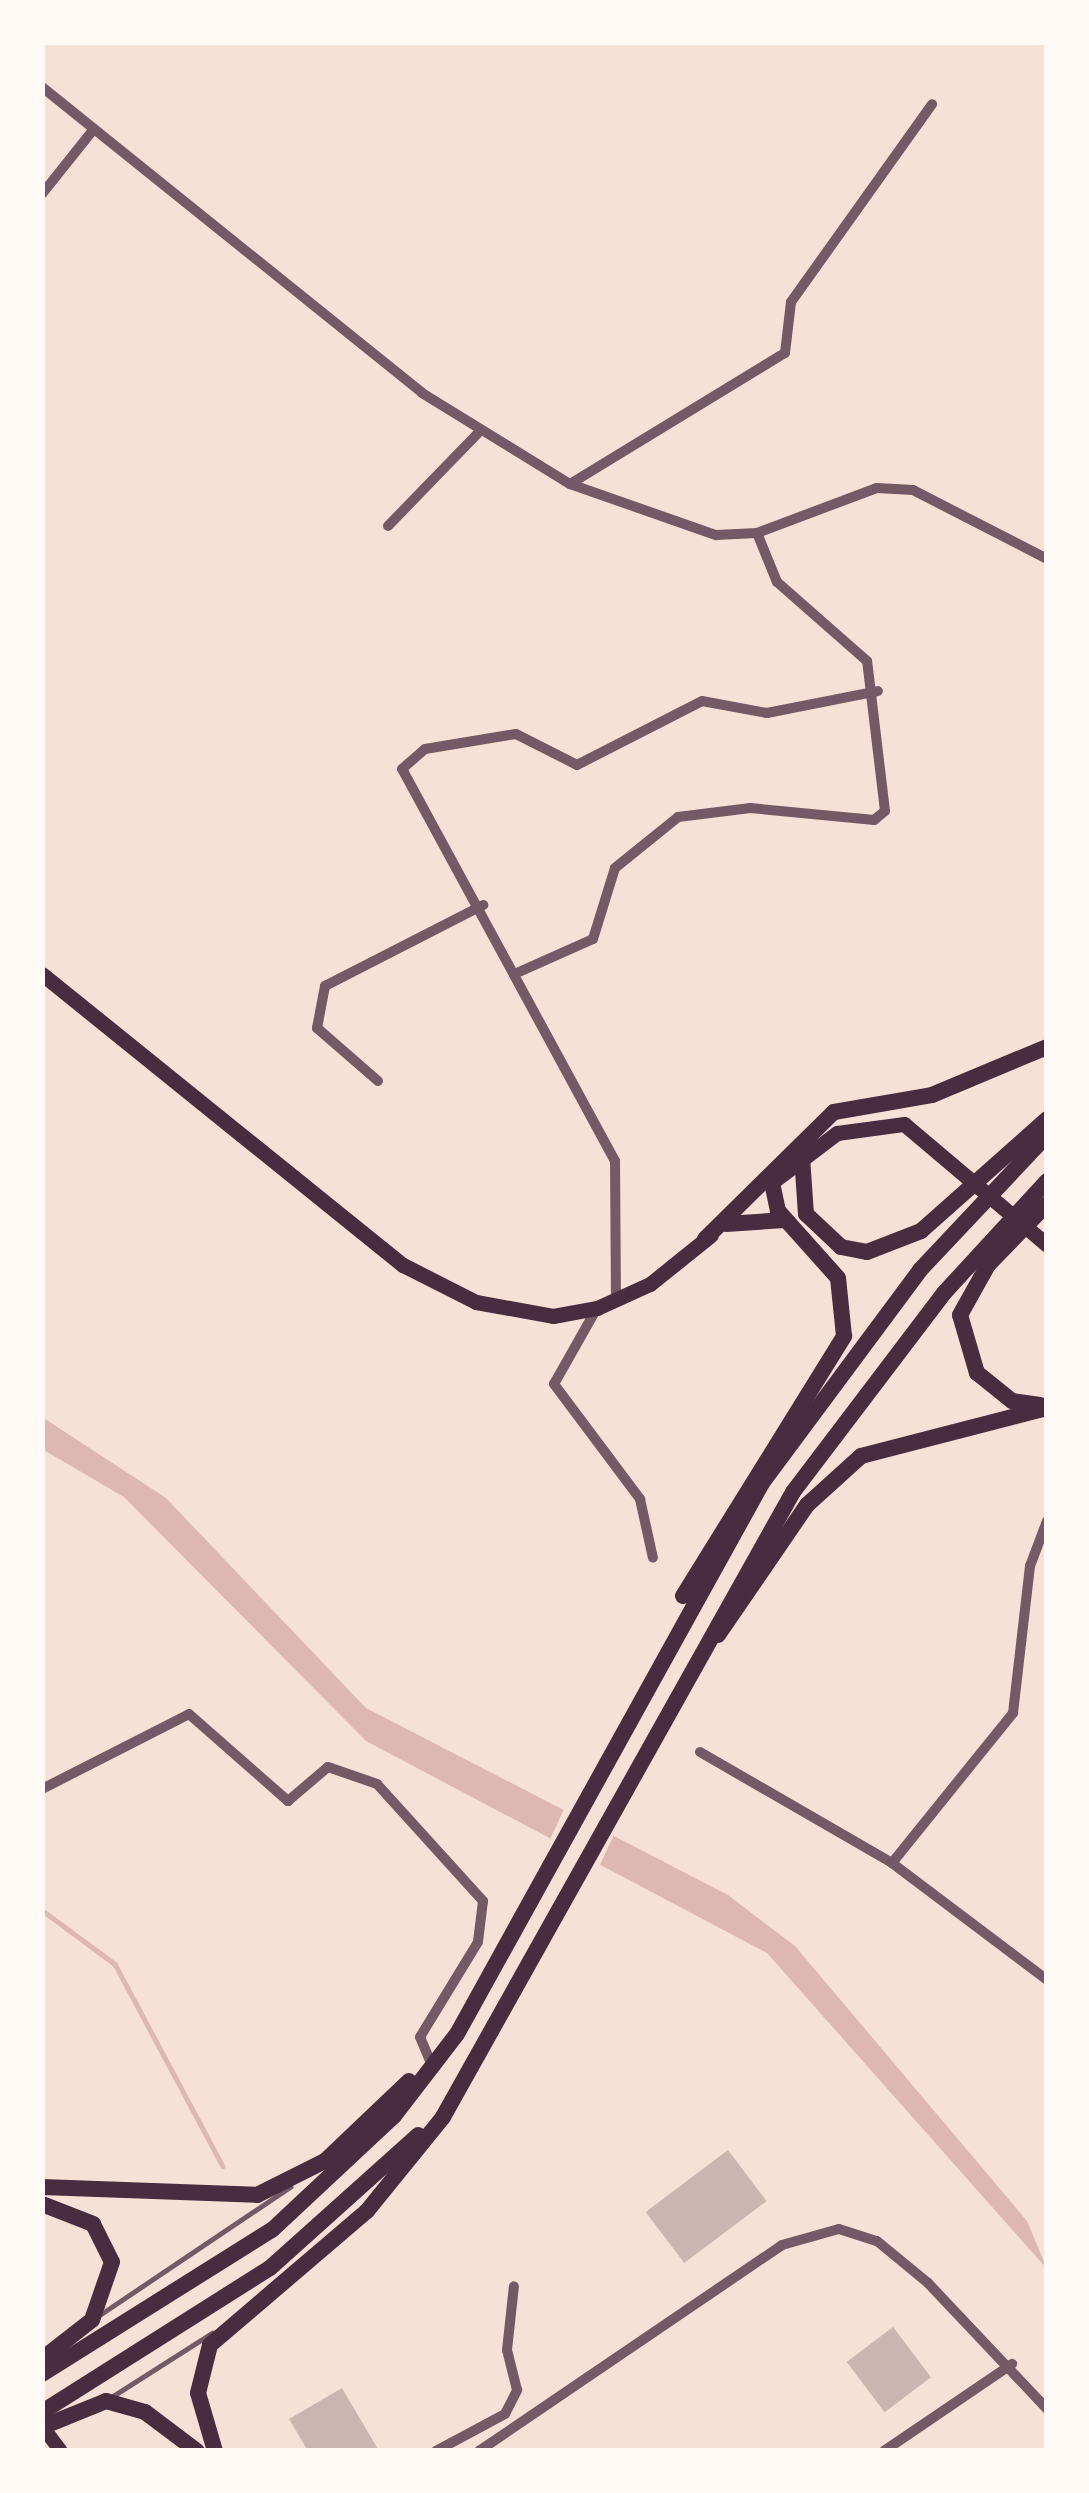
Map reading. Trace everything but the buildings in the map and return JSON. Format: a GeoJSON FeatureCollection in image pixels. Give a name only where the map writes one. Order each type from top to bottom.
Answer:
{"type":"FeatureCollection","features":[{"type":"Feature","properties":{"kind":"highway"},"geometry":{"type":"LineString","coordinates":[[705,1239],[834,1112],[932,1095],[1047,1047]]}},
{"type":"Feature","properties":{"kind":"highway"},"geometry":{"type":"LineString","coordinates":[[802,1157],[806,1214],[841,1247],[867,1252],[920,1231],[1047,1119]]}},
{"type":"Feature","properties":{"kind":"highway"},"geometry":{"type":"LineString","coordinates":[[42,2374],[272,2230],[339,2175],[457,2034],[535,1895],[669,1635],[844,1367],[1047,1135]]}},
{"type":"Feature","properties":{"kind":"highway"},"geometry":{"type":"LineString","coordinates":[[214,2451],[199,2379],[234,2319],[367,2211],[478,2059],[561,1913],[662,1714],[866,1390],[1047,1181]]}},
{"type":"Feature","properties":{"kind":"highway"},"geometry":{"type":"LineString","coordinates":[[669,1635],[692,1573],[844,1336],[838,1278],[785,1220],[772,1183]]}},
{"type":"Feature","properties":{"kind":"highway"},"geometry":{"type":"LineString","coordinates":[[1047,1204],[960,1315],[964,1348],[994,1390],[1047,1407]]}},
{"type":"Feature","properties":{"kind":"highway"},"geometry":{"type":"LineString","coordinates":[[726,1224],[785,1220]]}},
{"type":"Feature","properties":{"kind":"highway"},"geometry":{"type":"LineString","coordinates":[[662,1714],[832,1478],[883,1446],[1047,1407]]}},
{"type":"Feature","properties":{"kind":"highway"},"geometry":{"type":"LineString","coordinates":[[42,2187],[231,2198],[299,2179],[457,2034]]}},
{"type":"Feature","properties":{"kind":"highway"},"geometry":{"type":"LineString","coordinates":[[42,2412],[271,2268],[405,2150],[478,2059]]}},
{"type":"Feature","properties":{"kind":"highway"},"geometry":{"type":"LineString","coordinates":[[42,2204],[71,2207],[107,2245],[110,2283],[92,2320],[42,2360]]}},
{"type":"Feature","properties":{"kind":"highway"},"geometry":{"type":"LineString","coordinates":[[42,2426],[106,2402],[145,2412],[197,2451]]}},
{"type":"Feature","properties":{"kind":"main road"},"geometry":{"type":"LineString","coordinates":[[42,974],[403,1265],[513,1313],[597,1308],[616,1302],[726,1224],[802,1157],[870,1122],[904,1124],[947,1154],[1047,1245]]}},
{"type":"Feature","properties":{"kind":"main road"},"geometry":{"type":"LineString","coordinates":[[42,2426],[61,2451]]}},
{"type":"Feature","properties":{"kind":"street"},"geometry":{"type":"LineString","coordinates":[[42,87],[478,433],[570,484],[668,526],[757,533],[877,488],[913,490],[1047,560]]}},
{"type":"Feature","properties":{"kind":"street"},"geometry":{"type":"LineString","coordinates":[[570,484],[787,350],[791,302],[932,104]]}},
{"type":"Feature","properties":{"kind":"street"},"geometry":{"type":"LineString","coordinates":[[42,194],[92,130]]}},
{"type":"Feature","properties":{"kind":"street"},"geometry":{"type":"LineString","coordinates":[[388,526],[478,433]]}},
{"type":"Feature","properties":{"kind":"street"},"geometry":{"type":"LineString","coordinates":[[519,972],[593,939],[615,868],[678,818],[750,808],[881,817],[878,691],[860,652],[777,582],[757,533]]}},
{"type":"Feature","properties":{"kind":"street"},"geometry":{"type":"LineString","coordinates":[[616,1302],[619,1172],[483,905],[404,788],[416,752],[516,734],[577,765],[702,701],[767,713],[878,691]]}},
{"type":"Feature","properties":{"kind":"street"},"geometry":{"type":"LineString","coordinates":[[378,1081],[317,1028],[325,986],[483,905]]}},
{"type":"Feature","properties":{"kind":"street"},"geometry":{"type":"LineString","coordinates":[[597,1308],[554,1384],[627,1476],[653,1558]]}},
{"type":"Feature","properties":{"kind":"street"},"geometry":{"type":"LineString","coordinates":[[892,1863],[1013,1714],[1030,1566],[1047,1521]]}},
{"type":"Feature","properties":{"kind":"street"},"geometry":{"type":"LineString","coordinates":[[42,1789],[186,1714],[288,1801],[328,1767],[377,1784],[483,1901],[478,1942],[420,2037],[430,2061]]}},
{"type":"Feature","properties":{"kind":"street"},"geometry":{"type":"LineString","coordinates":[[700,1752],[892,1863],[1047,1980]]}},
{"type":"Feature","properties":{"kind":"street"},"geometry":{"type":"LineString","coordinates":[[479,2451],[782,2245],[825,2231],[877,2241],[1012,2364],[1047,2409]]}},
{"type":"Feature","properties":{"kind":"street"},"geometry":{"type":"LineString","coordinates":[[436,2451],[505,2414],[517,2390],[507,2350],[514,2286]]}},
{"type":"Feature","properties":{"kind":"street"},"geometry":{"type":"LineString","coordinates":[[884,2451],[1012,2364]]}},
{"type":"Feature","properties":{"kind":"lane"},"geometry":{"type":"LineString","coordinates":[[92,2320],[299,2179]]}},
{"type":"Feature","properties":{"kind":"lane"},"geometry":{"type":"LineString","coordinates":[[106,2402],[234,2319]]}},
{"type":"Feature","properties":{"kind":"shaded area"},"geometry":{"type":"Polygon","coordinates":[[[42,1417],[166,1498],[366,1708],[728,1895],[795,1946],[1027,2221],[1047,2269],[767,1953],[366,1741],[124,1497],[42,1449],[42,1417]]]}},
{"type":"Feature","properties":{"kind":"pier"},"geometry":{"type":"Polygon","coordinates":[[[566,1805],[617,1829],[600,1865],[549,1841],[566,1805]]]}},
{"type":"Feature","properties":{"kind":"waterway"},"geometry":{"type":"LineString","coordinates":[[42,1910],[115,1964],[223,2166]]}}]}
